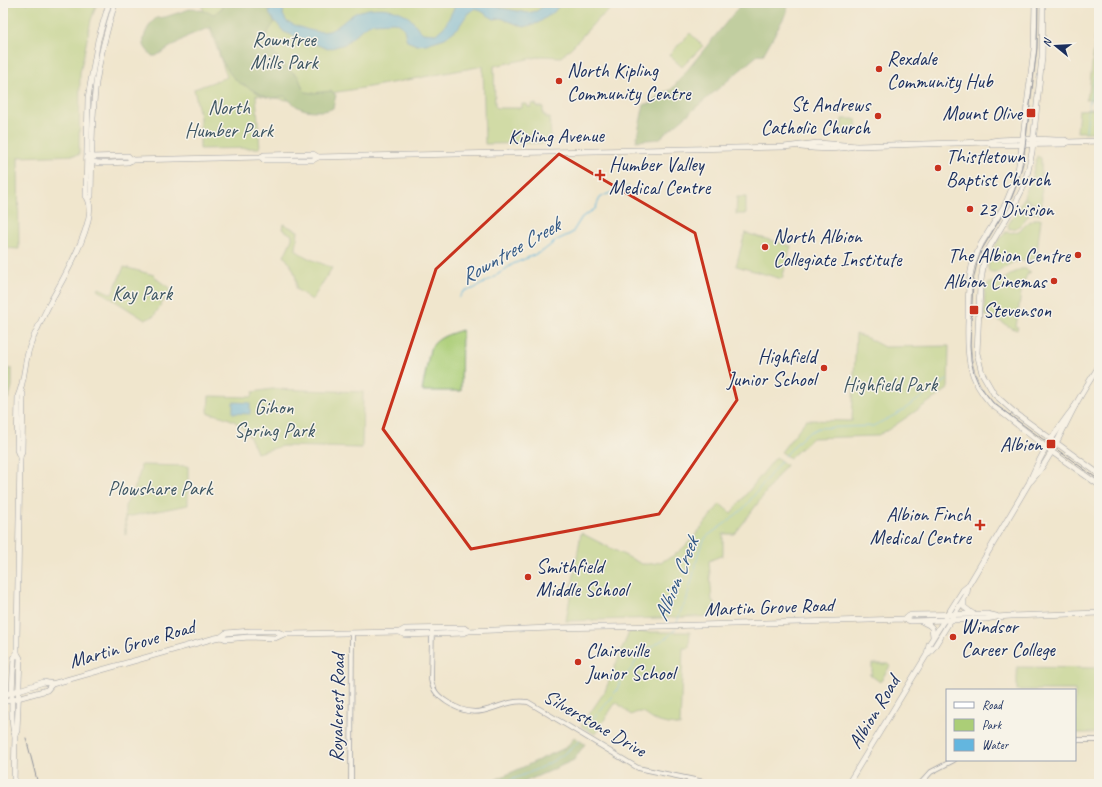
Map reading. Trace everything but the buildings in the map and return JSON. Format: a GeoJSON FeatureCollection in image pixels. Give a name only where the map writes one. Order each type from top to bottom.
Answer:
{"type":"FeatureCollection","features":[{"type":"Feature","properties":{"kind":"main road"},"geometry":{"type":"LineString","coordinates":[[14,784],[12,699],[14,658],[17,653],[20,458],[22,451],[23,402],[23,394],[21,390],[26,358],[30,346],[83,239],[87,225],[89,209],[88,199],[86,196],[87,112],[98,40],[109,3]]}},
{"type":"Feature","properties":{"kind":"main road"},"geometry":{"type":"LineString","coordinates":[[88,199],[91,196],[93,117],[96,83],[106,34],[115,3]]}},
{"type":"Feature","properties":{"kind":"main road"},"geometry":{"type":"LineString","coordinates":[[1035,3],[1034,49],[1017,176],[1011,193],[981,244],[972,266],[969,286],[968,351],[970,369],[976,385],[983,396],[1002,414],[1099,485]]}},
{"type":"Feature","properties":{"kind":"main road"},"geometry":{"type":"LineString","coordinates":[[1043,3],[1042,57],[1033,142],[1028,171],[1022,190],[988,248],[984,261],[980,287],[977,353],[982,373],[994,394],[1006,406],[1099,474]]}},
{"type":"Feature","properties":{"kind":"main road","name":"Kipling Avenue"},"geometry":{"type":"LineString","coordinates":[[92,163],[128,162],[132,160],[261,157],[264,160],[277,161],[313,160],[318,157],[795,146],[818,149],[847,148],[857,146],[989,142],[992,145],[1033,142],[1065,144],[1068,142],[1099,141]]}},
{"type":"Feature","properties":{"kind":"main road","name":"Kipling Avenue"},"geometry":{"type":"LineString","coordinates":[[87,159],[92,157],[128,156],[132,160]]}},
{"type":"Feature","properties":{"kind":"main road"},"geometry":{"type":"LineString","coordinates":[[87,159],[92,163]]}},
{"type":"Feature","properties":{"kind":"main road","name":"Albion Road"},"geometry":{"type":"LineString","coordinates":[[1029,483],[1042,468],[1052,452],[1075,406],[1099,366]]}},
{"type":"Feature","properties":{"kind":"main road","name":"Albion Road"},"geometry":{"type":"LineString","coordinates":[[926,656],[929,644],[963,590],[968,586],[1029,483],[1036,465],[1063,421],[1075,406]]}},
{"type":"Feature","properties":{"kind":"main road","name":"Albion Road"},"geometry":{"type":"LineString","coordinates":[[848,784],[926,656],[934,647],[965,597],[968,586]]}},
{"type":"Feature","properties":{"kind":"main road"},"geometry":{"type":"LineString","coordinates":[[965,597],[964,607],[974,614]]}},
{"type":"Feature","properties":{"kind":"main road","name":"Martin Grove Road"},"geometry":{"type":"LineString","coordinates":[[3,695],[44,682],[52,684],[186,645],[221,637],[226,633],[275,631],[284,634],[400,632],[405,635],[432,631],[464,633],[468,631],[552,628],[680,626],[904,619],[920,621],[1099,613]]}},
{"type":"Feature","properties":{"kind":"main road","name":"Martin Grove Road"},"geometry":{"type":"LineString","coordinates":[[904,619],[911,615],[987,614],[997,617]]}},
{"type":"Feature","properties":{"kind":"main road"},"geometry":{"type":"LineString","coordinates":[[920,621],[932,628],[933,638]]}},
{"type":"Feature","properties":{"kind":"main road"},"geometry":{"type":"LineString","coordinates":[[14,735],[17,731],[19,698],[20,658],[17,653]]}},
{"type":"Feature","properties":{"kind":"main road","name":"Martin Grove Road"},"geometry":{"type":"LineString","coordinates":[[3,702],[47,690],[52,684]]}},
{"type":"Feature","properties":{"kind":"street","name":"Silverstone Drive"},"geometry":{"type":"LineString","coordinates":[[432,631],[432,686],[437,695],[456,708],[468,712],[479,712],[513,702],[528,702],[638,768],[714,784]]}},
{"type":"Feature","properties":{"kind":"street","name":"Royalcrest Road"},"geometry":{"type":"LineString","coordinates":[[351,784],[352,633]]}},
{"type":"Feature","properties":{"kind":"street"},"geometry":{"type":"LineString","coordinates":[[1076,740],[1099,740]]}},
{"type":"Feature","properties":{"kind":"street"},"geometry":{"type":"LineString","coordinates":[[920,784],[931,772],[952,761]]}},
{"type":"Feature","properties":{"kind":"highlighted area"},"geometry":{"type":"Polygon","coordinates":[[[559,154],[695,233],[737,400],[659,514],[471,549],[383,429],[436,269],[559,154]]]}},
{"type":"Feature","properties":{"kind":"green space"},"geometry":{"type":"Polygon","coordinates":[[[3,3],[97,3],[91,20],[80,73],[79,155],[18,157],[19,249],[3,248],[3,3]]]}},
{"type":"Feature","properties":{"kind":"green space","name":"Rowntree Mills Park"},"geometry":{"type":"Polygon","coordinates":[[[201,3],[618,3],[596,21],[561,57],[542,56],[494,66],[495,106],[497,108],[522,108],[522,104],[527,104],[528,107],[531,107],[531,104],[536,104],[537,107],[543,107],[543,115],[546,115],[546,118],[550,118],[551,143],[485,144],[483,66],[375,86],[287,100],[256,95],[260,148],[200,149],[200,117],[194,89],[227,77],[201,3]]]}},
{"type":"Feature","properties":{"kind":"green space"},"geometry":{"type":"Polygon","coordinates":[[[221,3],[272,3],[270,13],[275,22],[267,37],[267,47],[272,49],[281,64],[298,76],[303,89],[306,92],[312,93],[331,91],[336,95],[333,108],[322,111],[303,109],[296,106],[284,96],[273,98],[266,97],[238,82],[231,75],[220,57],[218,45],[211,27],[188,36],[156,56],[152,56],[145,48],[145,34],[151,23],[156,18],[165,17],[193,8],[214,14],[222,8],[221,3]]]}},
{"type":"Feature","properties":{"kind":"green space"},"geometry":{"type":"Polygon","coordinates":[[[742,3],[788,3],[787,12],[763,55],[759,54],[659,139],[636,141],[644,104],[650,104],[662,93],[671,90],[742,3]]]}},
{"type":"Feature","properties":{"kind":"green space"},"geometry":{"type":"Polygon","coordinates":[[[1099,3],[1099,99],[1085,100],[1089,92],[1099,3]]]}},
{"type":"Feature","properties":{"kind":"green space"},"geometry":{"type":"Polygon","coordinates":[[[690,33],[703,46],[682,67],[669,55],[690,33]]]}},
{"type":"Feature","properties":{"kind":"green space"},"geometry":{"type":"Polygon","coordinates":[[[1095,109],[1093,132],[1077,132],[1079,110],[1095,109]]]}},
{"type":"Feature","properties":{"kind":"green space"},"geometry":{"type":"Polygon","coordinates":[[[842,119],[856,119],[857,135],[842,136],[842,119]]]}},
{"type":"Feature","properties":{"kind":"green space"},"geometry":{"type":"Polygon","coordinates":[[[1037,156],[1041,158],[1042,209],[1024,197],[1032,177],[1037,156]]]}},
{"type":"Feature","properties":{"kind":"green space"},"geometry":{"type":"Polygon","coordinates":[[[737,197],[746,197],[746,214],[736,214],[737,197]]]}},
{"type":"Feature","properties":{"kind":"green space"},"geometry":{"type":"Polygon","coordinates":[[[1024,198],[1041,211],[1041,213],[1030,213],[1019,226],[1009,229],[1008,225],[1024,198]]]}},
{"type":"Feature","properties":{"kind":"green space"},"geometry":{"type":"Polygon","coordinates":[[[1034,219],[1041,219],[1037,251],[1038,254],[1032,261],[1031,259],[1013,262],[998,272],[989,272],[988,268],[992,251],[1005,232],[1011,233],[1018,231],[1034,219]]]}},
{"type":"Feature","properties":{"kind":"green space"},"geometry":{"type":"Polygon","coordinates":[[[283,224],[298,231],[296,250],[309,258],[332,268],[312,300],[296,289],[294,271],[284,256],[292,239],[292,235],[282,229],[283,224]]]}},
{"type":"Feature","properties":{"kind":"green space"},"geometry":{"type":"Polygon","coordinates":[[[745,233],[791,246],[782,279],[736,266],[745,233]]]}},
{"type":"Feature","properties":{"kind":"green space","name":"Kay Park"},"geometry":{"type":"Polygon","coordinates":[[[124,267],[154,275],[158,280],[171,289],[154,316],[145,320],[98,290],[99,288],[112,294],[124,267]]]}},
{"type":"Feature","properties":{"kind":"green space"},"geometry":{"type":"Polygon","coordinates":[[[1021,269],[1026,269],[1030,271],[1030,273],[1028,273],[1022,286],[1016,327],[1018,327],[1017,330],[993,317],[984,315],[985,287],[989,283],[998,282],[1021,269]]]}},
{"type":"Feature","properties":{"kind":"green space"},"geometry":{"type":"Polygon","coordinates":[[[462,330],[461,391],[422,391],[430,349],[440,339],[462,330]]]}},
{"type":"Feature","properties":{"kind":"green space","name":"Highfield Park"},"geometry":{"type":"Polygon","coordinates":[[[856,334],[884,347],[949,346],[948,389],[888,430],[876,436],[812,438],[790,458],[781,452],[806,420],[852,421],[856,334]]]}},
{"type":"Feature","properties":{"kind":"green space"},"geometry":{"type":"Polygon","coordinates":[[[3,368],[12,369],[12,386],[9,398],[3,398],[3,368]]]}},
{"type":"Feature","properties":{"kind":"green space","name":"Gihon Spring Park"},"geometry":{"type":"Polygon","coordinates":[[[272,389],[363,392],[362,448],[282,446],[257,453],[249,436],[239,425],[226,418],[208,413],[209,396],[252,397],[253,392],[272,389]]]}},
{"type":"Feature","properties":{"kind":"green space"},"geometry":{"type":"Polygon","coordinates":[[[776,457],[786,465],[735,534],[723,534],[723,555],[709,561],[712,601],[722,610],[722,616],[566,621],[581,533],[642,564],[655,563],[666,559],[677,553],[696,535],[720,504],[731,513],[776,457]]]}},
{"type":"Feature","properties":{"kind":"green space","name":"Plowshare Park"},"geometry":{"type":"Polygon","coordinates":[[[141,465],[188,466],[188,505],[126,517],[125,535],[125,506],[133,493],[141,465]]]}},
{"type":"Feature","properties":{"kind":"green space"},"geometry":{"type":"Polygon","coordinates":[[[629,632],[690,632],[689,648],[683,648],[680,726],[657,721],[641,712],[631,715],[616,702],[595,734],[581,726],[605,691],[629,632]]]}},
{"type":"Feature","properties":{"kind":"green space"},"geometry":{"type":"Polygon","coordinates":[[[872,664],[889,664],[890,666],[880,682],[869,674],[872,674],[872,664]]]}},
{"type":"Feature","properties":{"kind":"green space"},"geometry":{"type":"Polygon","coordinates":[[[1017,667],[1099,668],[1099,733],[1076,733],[1076,689],[1017,689],[1017,667]]]}},
{"type":"Feature","properties":{"kind":"green space"},"geometry":{"type":"Polygon","coordinates":[[[574,737],[585,744],[574,760],[520,784],[486,784],[567,747],[574,737]]]}},
{"type":"Feature","properties":{"kind":"water"},"geometry":{"type":"Polygon","coordinates":[[[272,3],[284,3],[283,15],[287,22],[318,32],[329,31],[335,28],[358,12],[379,8],[400,12],[406,15],[423,33],[436,34],[445,26],[455,6],[460,3],[488,3],[501,8],[528,13],[537,11],[547,3],[561,3],[554,12],[538,23],[524,27],[501,18],[494,19],[476,8],[468,13],[458,28],[445,38],[426,44],[417,45],[407,41],[404,29],[401,25],[394,22],[372,23],[363,28],[345,44],[328,49],[284,32],[270,15],[269,10],[272,3]]]}},
{"type":"Feature","properties":{"kind":"water"},"geometry":{"type":"Polygon","coordinates":[[[233,402],[250,403],[250,414],[233,413],[233,402]]]}},
{"type":"Feature","properties":{"kind":"waterway","name":"Albion Creek"},"geometry":{"type":"LineString","coordinates":[[1086,131],[1089,104],[1099,56]]}},
{"type":"Feature","properties":{"kind":"waterway","name":"Rowntree Creek"},"geometry":{"type":"LineString","coordinates":[[459,298],[466,290],[473,289],[513,264],[543,251],[557,240],[572,233],[582,217],[595,209],[600,198],[629,186]]}},
{"type":"Feature","properties":{"kind":"waterway","name":"Albion Creek"},"geometry":{"type":"LineString","coordinates":[[785,456],[806,434],[818,428],[873,426],[897,414],[947,380]]}},
{"type":"Feature","properties":{"kind":"waterway","name":"Albion Creek"},"geometry":{"type":"LineString","coordinates":[[677,623],[681,610],[686,602],[700,548],[706,537],[744,508],[781,461]]}},
{"type":"Feature","properties":{"kind":"waterway","name":"Albion Creek"},"geometry":{"type":"LineString","coordinates":[[587,730],[593,719],[617,690],[620,682],[638,658],[651,647],[669,636],[676,628]]}},
{"type":"Feature","properties":{"kind":"waterway","name":"Albion Creek"},"geometry":{"type":"LineString","coordinates":[[500,784],[553,761],[580,740]]}},
{"type":"Feature","properties":{"kind":"tram line"},"geometry":{"type":"LineString","coordinates":[[1038,3],[1037,48],[1023,163],[1010,202],[981,251],[977,263],[973,281],[970,345],[971,360],[979,385],[993,403],[1099,480]]}},
{"type":"Feature","properties":{"kind":"railway"},"geometry":{"type":"LineString","coordinates":[[26,738],[38,784]]}},
{"type":"Feature","properties":{"kind":"place","name":"Rexdale Community Hub"},"geometry":{"type":"Point","coordinates":[879,69]}},
{"type":"Feature","properties":{"kind":"place","name":"North Kipling Community Centre"},"geometry":{"type":"Point","coordinates":[559,81]}},
{"type":"Feature","properties":{"kind":"place","name":"Mount Olive"},"geometry":{"type":"Point","coordinates":[1031,113]}},
{"type":"Feature","properties":{"kind":"place","name":"St Andrews Catholic Church"},"geometry":{"type":"Point","coordinates":[878,116]}},
{"type":"Feature","properties":{"kind":"place","name":"Thistletown Baptist Church"},"geometry":{"type":"Point","coordinates":[938,168]}},
{"type":"Feature","properties":{"kind":"place","name":"Humber Valley Medical Centre"},"geometry":{"type":"Point","coordinates":[600,175]}},
{"type":"Feature","properties":{"kind":"place","name":"23 Division"},"geometry":{"type":"Point","coordinates":[970,209]}},
{"type":"Feature","properties":{"kind":"place","name":"North Albion Collegiate Institute"},"geometry":{"type":"Point","coordinates":[765,247]}},
{"type":"Feature","properties":{"kind":"place","name":"The Albion Centre"},"geometry":{"type":"Point","coordinates":[1078,255]}},
{"type":"Feature","properties":{"kind":"place","name":"Albion Cinemas"},"geometry":{"type":"Point","coordinates":[1054,281]}},
{"type":"Feature","properties":{"kind":"place","name":"Stevenson"},"geometry":{"type":"Point","coordinates":[974,310]}},
{"type":"Feature","properties":{"kind":"place","name":"Highfield Junior School"},"geometry":{"type":"Point","coordinates":[824,368]}},
{"type":"Feature","properties":{"kind":"place","name":"Albion"},"geometry":{"type":"Point","coordinates":[1051,444]}},
{"type":"Feature","properties":{"kind":"place","name":"Albion Finch Medical Centre"},"geometry":{"type":"Point","coordinates":[980,525]}},
{"type":"Feature","properties":{"kind":"place","name":"Smithfield Middle School"},"geometry":{"type":"Point","coordinates":[528,577]}},
{"type":"Feature","properties":{"kind":"place","name":"Windsor Career College"},"geometry":{"type":"Point","coordinates":[953,637]}},
{"type":"Feature","properties":{"kind":"place","name":"Claireville Junior School"},"geometry":{"type":"Point","coordinates":[578,662]}},
{"type":"Feature","properties":{"kind":"park label","name":"North Humber Park"},"geometry":{"type":"Point","coordinates":[229,118]}}]}
